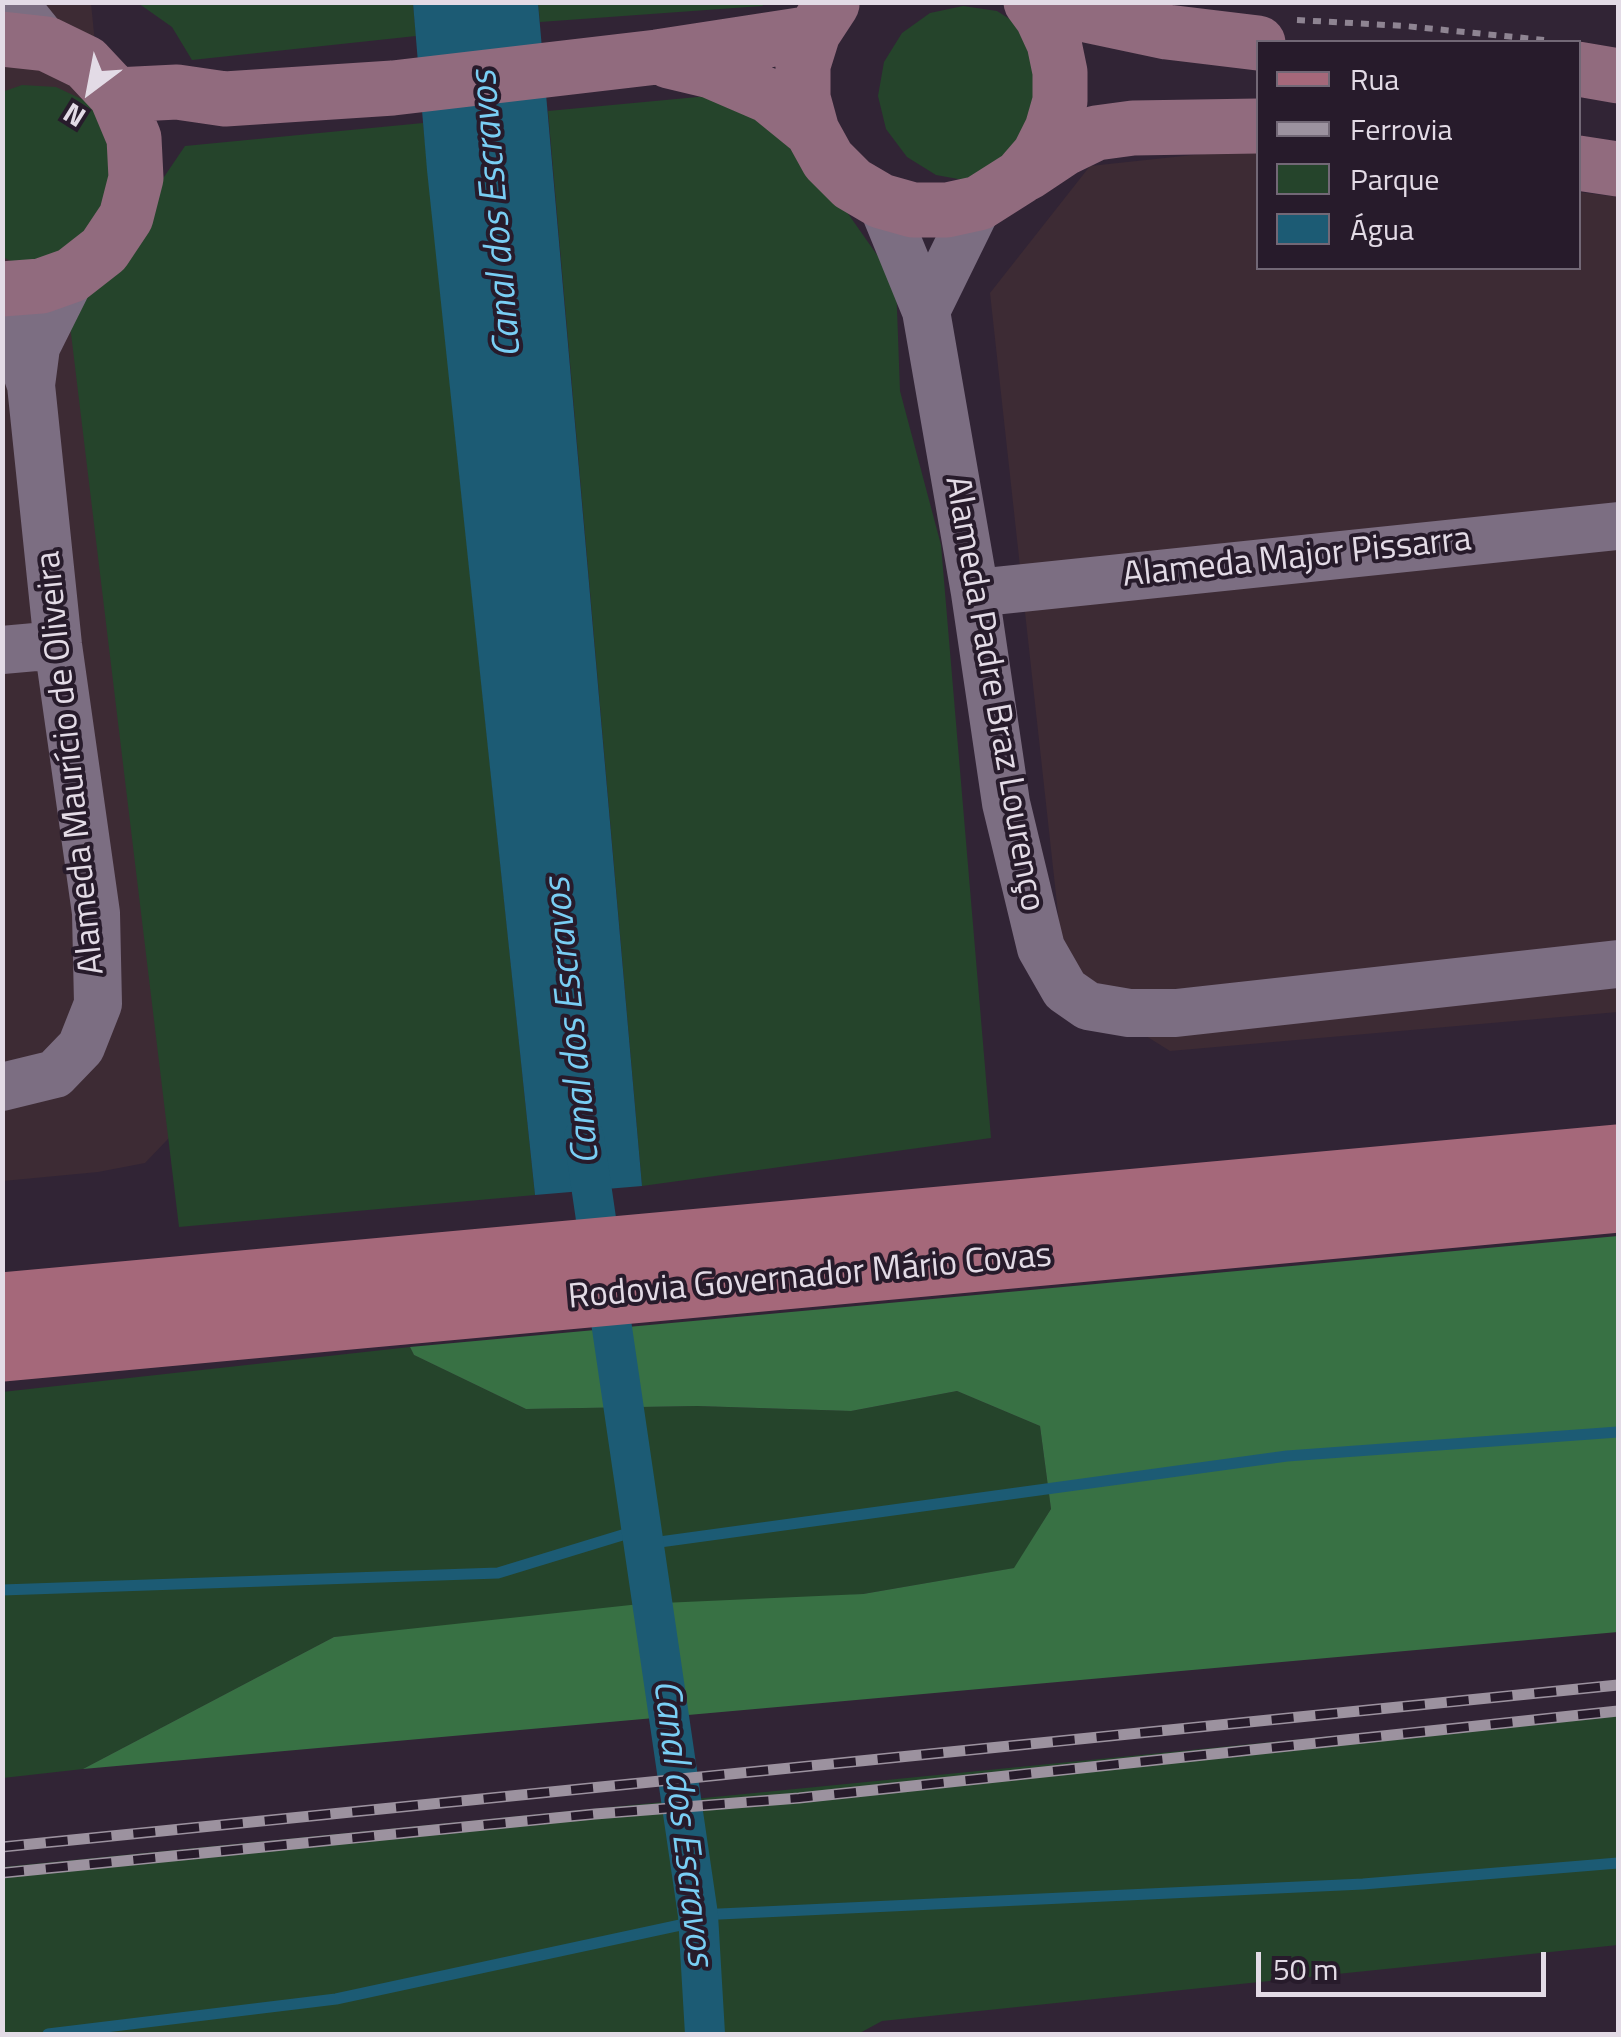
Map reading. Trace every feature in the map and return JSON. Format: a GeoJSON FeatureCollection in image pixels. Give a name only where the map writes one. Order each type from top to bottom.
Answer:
{"type":"FeatureCollection","features":[{"type":"Feature","properties":{"kind":"main road","name":"Rodovia Governador Mário Covas"},"geometry":{"type":"LineString","coordinates":[[2,1354],[491,1281],[761,1228],[1618,1152]]}},
{"type":"Feature","properties":{"kind":"main road","name":"Rodovia Governador Mário Covas"},"geometry":{"type":"LineString","coordinates":[[2,1300],[491,1281],[768,1282],[1618,1205]]}},
{"type":"Feature","properties":{"kind":"street"},"geometry":{"type":"LineString","coordinates":[[926,311],[1000,190],[1039,155],[1052,129],[1060,101],[1060,72],[1054,44],[1031,2]]}},
{"type":"Feature","properties":{"kind":"street"},"geometry":{"type":"LineString","coordinates":[[1049,2],[1082,14],[1167,32],[1273,31]]}},
{"type":"Feature","properties":{"kind":"street"},"geometry":{"type":"LineString","coordinates":[[823,18],[804,65],[804,98],[812,130],[828,160],[852,184],[881,201],[913,210],[947,210],[1000,190],[1063,148],[1096,132],[1256,126]]}},
{"type":"Feature","properties":{"kind":"street"},"geometry":{"type":"LineString","coordinates":[[125,116],[225,100],[393,88],[657,57],[823,18]]}},
{"type":"Feature","properties":{"kind":"street"},"geometry":{"type":"LineString","coordinates":[[2,289],[40,286],[72,275],[104,250],[126,217],[136,178],[125,116],[86,63],[21,28]]}},
{"type":"Feature","properties":{"kind":"street"},"geometry":{"type":"LineString","coordinates":[[657,57],[737,81],[769,96],[812,130]]}},
{"type":"Feature","properties":{"kind":"street"},"geometry":{"type":"LineString","coordinates":[[1581,62],[1618,76]]}},
{"type":"Feature","properties":{"kind":"street"},"geometry":{"type":"LineString","coordinates":[[1581,164],[1618,169]]}},
{"type":"Feature","properties":{"kind":"street","name":"Alameda Padre Braz Lourenço"},"geometry":{"type":"LineString","coordinates":[[881,201],[926,311],[975,593],[1006,803],[1041,948],[1065,990],[1088,1006],[1129,1013],[1176,1013],[1618,964]]}},
{"type":"Feature","properties":{"kind":"street","name":"Alameda Maurício de Oliveira"},"geometry":{"type":"LineString","coordinates":[[2,1086],[55,1074],[81,1048],[98,1004],[96,913],[58,645],[31,385],[36,346],[72,275]]}},
{"type":"Feature","properties":{"kind":"street","name":"Alameda Maurício de Oliveira"},"geometry":{"type":"LineString","coordinates":[[2,320],[13,334],[31,385]]}},
{"type":"Feature","properties":{"kind":"street","name":"Alameda Major Pissarra"},"geometry":{"type":"LineString","coordinates":[[975,593],[1618,526]]}},
{"type":"Feature","properties":{"kind":"street"},"geometry":{"type":"LineString","coordinates":[[2,650],[58,645]]}},
{"type":"Feature","properties":{"kind":"path"},"geometry":{"type":"LineString","coordinates":[[1273,31],[1405,26],[1481,40]]}},
{"type":"Feature","properties":{"kind":"shaded area"},"geometry":{"type":"Polygon","coordinates":[[[3,3],[91,3],[132,415],[210,1095],[145,1163],[98,1172],[3,1181],[3,3]]]}},
{"type":"Feature","properties":{"kind":"shaded area"},"geometry":{"type":"Polygon","coordinates":[[[1256,148],[1256,270],[1581,270],[1581,192],[1618,197],[1618,1012],[1170,1051],[1066,986],[990,293],[1090,166],[1256,148]]]}},
{"type":"Feature","properties":{"kind":"green space"},"geometry":{"type":"Polygon","coordinates":[[[138,3],[413,3],[416,36],[192,60],[172,27],[138,3]]]}},
{"type":"Feature","properties":{"kind":"green space"},"geometry":{"type":"Polygon","coordinates":[[[538,3],[766,3],[540,22],[538,3]]]}},
{"type":"Feature","properties":{"kind":"green space"},"geometry":{"type":"Polygon","coordinates":[[[963,6],[997,11],[1027,30],[1049,125],[969,181],[936,175],[907,157],[886,129],[878,96],[884,62],[902,33],[930,13],[963,6]]]}},
{"type":"Feature","properties":{"kind":"green space"},"geometry":{"type":"Polygon","coordinates":[[[22,85],[56,87],[88,102],[124,162],[81,253],[13,262],[3,257],[2,92],[22,85]]]}},
{"type":"Feature","properties":{"kind":"green space"},"geometry":{"type":"Polygon","coordinates":[[[762,91],[896,282],[900,391],[941,545],[991,1138],[642,1186],[548,111],[762,91]]]}},
{"type":"Feature","properties":{"kind":"green space"},"geometry":{"type":"Polygon","coordinates":[[[423,123],[535,1195],[179,1227],[69,317],[185,146],[423,123]]]}},
{"type":"Feature","properties":{"kind":"green space"},"geometry":{"type":"Polygon","coordinates":[[[1618,1236],[1618,1632],[83,1769],[334,1637],[640,1604],[863,1594],[1014,1568],[1051,1509],[1040,1426],[957,1391],[851,1411],[697,1406],[526,1409],[414,1355],[410,1347],[1618,1236]]]}},
{"type":"Feature","properties":{"kind":"green space"},"geometry":{"type":"Polygon","coordinates":[[[410,1347],[414,1355],[526,1409],[697,1406],[851,1411],[957,1391],[1040,1426],[1051,1509],[1015,1568],[863,1594],[334,1637],[83,1769],[3,1778],[2,1392],[410,1347]]]}},
{"type":"Feature","properties":{"kind":"green space"},"geometry":{"type":"Polygon","coordinates":[[[1618,1708],[1618,1945],[882,2021],[858,2034],[3,2034],[3,1867],[1618,1708]]]}},
{"type":"Feature","properties":{"kind":"water"},"geometry":{"type":"Polygon","coordinates":[[[413,3],[538,3],[642,1186],[535,1195],[427,170],[413,3]]]}},
{"type":"Feature","properties":{"kind":"waterway","name":"Canal dos Escravos"},"geometry":{"type":"LineString","coordinates":[[584,1137],[698,1915],[705,2034]]}},
{"type":"Feature","properties":{"kind":"waterway"},"geometry":{"type":"LineString","coordinates":[[645,1544],[1287,1456],[1618,1432]]}},
{"type":"Feature","properties":{"kind":"waterway"},"geometry":{"type":"LineString","coordinates":[[2,1590],[498,1573],[642,1529]]}},
{"type":"Feature","properties":{"kind":"waterway"},"geometry":{"type":"LineString","coordinates":[[698,1915],[1363,1884],[1618,1863]]}},
{"type":"Feature","properties":{"kind":"waterway"},"geometry":{"type":"LineString","coordinates":[[48,2034],[336,1999],[699,1921]]}},
{"type":"Feature","properties":{"kind":"railway"},"geometry":{"type":"LineString","coordinates":[[2,1847],[1618,1685]]}},
{"type":"Feature","properties":{"kind":"railway"},"geometry":{"type":"LineString","coordinates":[[2,1873],[595,1814],[799,1798],[1618,1711]]}}]}
